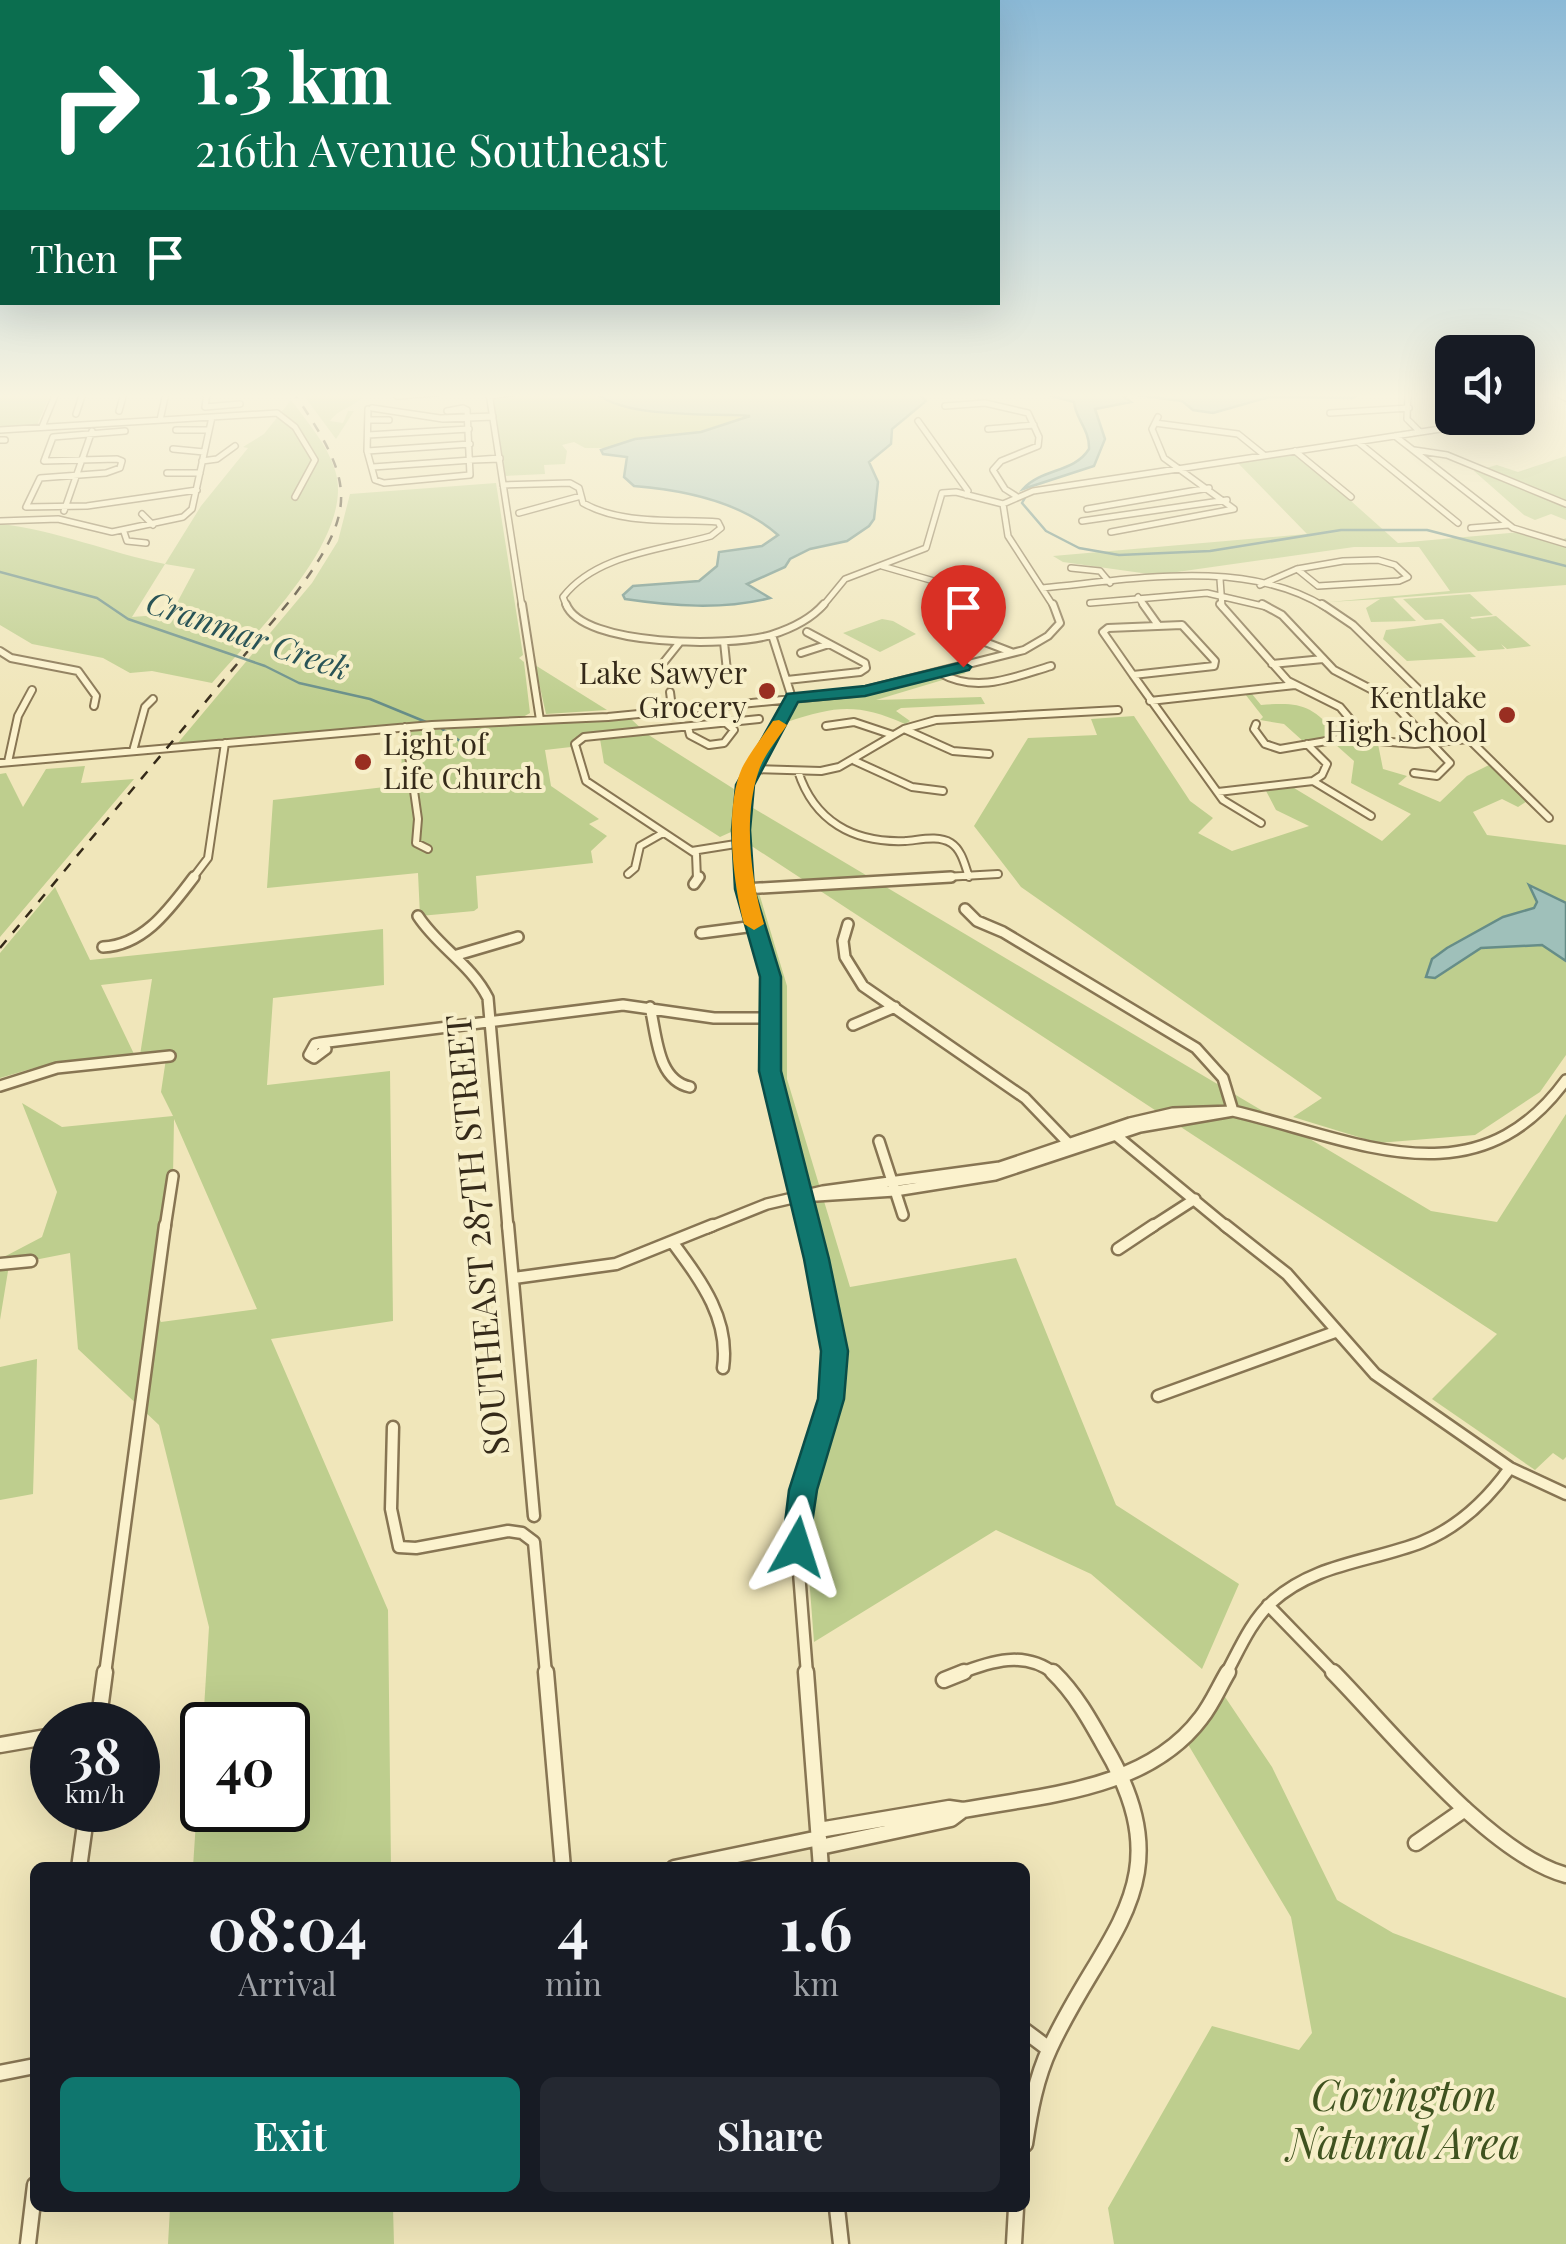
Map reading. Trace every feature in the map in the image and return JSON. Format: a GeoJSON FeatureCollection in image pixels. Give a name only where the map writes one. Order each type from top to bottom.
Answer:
{"type":"FeatureCollection","features":[{"type":"Feature","properties":{"kind":"street"},"geometry":{"type":"LineString","coordinates":[[31,498],[28,508],[128,498]]}},
{"type":"Feature","properties":{"kind":"street"},"geometry":{"type":"LineString","coordinates":[[58,519],[69,498]]}},
{"type":"Feature","properties":{"kind":"street"},"geometry":{"type":"LineString","coordinates":[[0,520],[58,519],[101,531],[124,532],[187,515],[194,498]]}},
{"type":"Feature","properties":{"kind":"street"},"geometry":{"type":"LineString","coordinates":[[505,498],[540,720]]}},
{"type":"Feature","properties":{"kind":"street"},"geometry":{"type":"LineString","coordinates":[[519,514],[575,498]]}},
{"type":"Feature","properties":{"kind":"street"},"geometry":{"type":"LineString","coordinates":[[582,498],[589,507],[618,516],[711,520],[720,525],[718,531],[703,538],[580,578],[564,594],[566,611],[594,630],[680,642],[724,642],[772,636],[819,612],[842,581],[926,548],[934,536],[940,498]]}},
{"type":"Feature","properties":{"kind":"street"},"geometry":{"type":"LineString","coordinates":[[977,498],[1003,504],[1013,498]]}},
{"type":"Feature","properties":{"kind":"street"},"geometry":{"type":"LineString","coordinates":[[1087,509],[1153,498]]}},
{"type":"Feature","properties":{"kind":"street"},"geometry":{"type":"LineString","coordinates":[[1111,532],[1232,511],[1223,498]]}},
{"type":"Feature","properties":{"kind":"street"},"geometry":{"type":"LineString","coordinates":[[1427,498],[1458,523]]}},
{"type":"Feature","properties":{"kind":"street"},"geometry":{"type":"LineString","coordinates":[[1474,498],[1521,532],[1566,544]]}},
{"type":"Feature","properties":{"kind":"street"},"geometry":{"type":"LineString","coordinates":[[1082,521],[1226,500]]}},
{"type":"Feature","properties":{"kind":"street"},"geometry":{"type":"LineString","coordinates":[[32,690],[18,716],[4,763],[405,727],[611,716],[865,691],[1013,653],[1034,646],[1058,627],[1060,617],[1004,527],[1003,504]]}},
{"type":"Feature","properties":{"kind":"street"},"geometry":{"type":"LineString","coordinates":[[142,514],[153,525]]}},
{"type":"Feature","properties":{"kind":"street"},"geometry":{"type":"LineString","coordinates":[[1471,528],[1508,525]]}},
{"type":"Feature","properties":{"kind":"street"},"geometry":{"type":"LineString","coordinates":[[124,532],[127,542],[146,544]]}},
{"type":"Feature","properties":{"kind":"street"},"geometry":{"type":"LineString","coordinates":[[1260,585],[1273,575],[1296,570],[1348,562],[1393,563],[1407,578],[1318,586],[1296,570]]}},
{"type":"Feature","properties":{"kind":"street"},"geometry":{"type":"LineString","coordinates":[[880,566],[965,590]]}},
{"type":"Feature","properties":{"kind":"street"},"geometry":{"type":"LineString","coordinates":[[1071,568],[1097,570],[1110,583]]}},
{"type":"Feature","properties":{"kind":"street"},"geometry":{"type":"LineString","coordinates":[[1042,588],[1220,579],[1260,585],[1324,606],[1353,625],[1549,818]]}},
{"type":"Feature","properties":{"kind":"street"},"geometry":{"type":"LineString","coordinates":[[1220,579],[1223,608],[1272,664],[1294,685],[1340,707],[1366,738]]}},
{"type":"Feature","properties":{"kind":"street"},"geometry":{"type":"LineString","coordinates":[[1090,603],[1220,594],[1252,600],[1276,610],[1340,675],[1388,698],[1445,756],[1449,768],[1437,776],[1414,773]]}},
{"type":"Feature","properties":{"kind":"street"},"geometry":{"type":"LineString","coordinates":[[1138,597],[1158,625]]}},
{"type":"Feature","properties":{"kind":"street"},"geometry":{"type":"LineString","coordinates":[[1130,674],[1214,666],[1215,661],[1182,624],[1104,630],[1130,674],[1229,806],[1261,823]]}},
{"type":"Feature","properties":{"kind":"street"},"geometry":{"type":"LineString","coordinates":[[946,627],[1013,653]]}},
{"type":"Feature","properties":{"kind":"street"},"geometry":{"type":"LineString","coordinates":[[788,680],[860,672],[866,666],[807,632]]}},
{"type":"Feature","properties":{"kind":"street"},"geometry":{"type":"LineString","coordinates":[[772,636],[792,698],[750,769],[742,799],[742,845],[744,889],[770,977],[770,1071],[832,1332],[835,1364],[831,1399],[803,1490],[797,1547],[820,1862]]}},
{"type":"Feature","properties":{"kind":"street"},"geometry":{"type":"LineString","coordinates":[[660,667],[680,642]]}},
{"type":"Feature","properties":{"kind":"street"},"geometry":{"type":"LineString","coordinates":[[724,642],[727,671]]}},
{"type":"Feature","properties":{"kind":"street"},"geometry":{"type":"LineString","coordinates":[[801,653],[829,644]]}},
{"type":"Feature","properties":{"kind":"street"},"geometry":{"type":"LineString","coordinates":[[0,651],[12,658],[78,671],[96,696],[94,706]]}},
{"type":"Feature","properties":{"kind":"street"},"geometry":{"type":"LineString","coordinates":[[0,665],[12,658]]}},
{"type":"Feature","properties":{"kind":"street"},"geometry":{"type":"LineString","coordinates":[[1272,664],[1323,659]]}},
{"type":"Feature","properties":{"kind":"street"},"geometry":{"type":"LineString","coordinates":[[940,673],[958,684],[980,684],[1051,666]]}},
{"type":"Feature","properties":{"kind":"street"},"geometry":{"type":"LineString","coordinates":[[1150,700],[1294,685]]}},
{"type":"Feature","properties":{"kind":"street"},"geometry":{"type":"LineString","coordinates":[[665,710],[671,700],[670,692]]}},
{"type":"Feature","properties":{"kind":"street"},"geometry":{"type":"LineString","coordinates":[[134,751],[144,707],[153,700]]}},
{"type":"Feature","properties":{"kind":"street"},"geometry":{"type":"LineString","coordinates":[[768,700],[783,705],[786,712]]}},
{"type":"Feature","properties":{"kind":"street"},"geometry":{"type":"LineString","coordinates":[[750,769],[821,771],[855,761],[904,729],[958,718],[1118,710]]}},
{"type":"Feature","properties":{"kind":"street"},"geometry":{"type":"LineString","coordinates":[[611,716],[615,734]]}},
{"type":"Feature","properties":{"kind":"street"},"geometry":{"type":"LineString","coordinates":[[742,845],[694,852],[663,833],[582,777],[577,740],[760,718]]}},
{"type":"Feature","properties":{"kind":"street"},"geometry":{"type":"LineString","coordinates":[[826,726],[854,722],[893,736]]}},
{"type":"Feature","properties":{"kind":"street"},"geometry":{"type":"LineString","coordinates":[[688,727],[690,735],[716,745],[727,741],[734,730],[726,723]]}},
{"type":"Feature","properties":{"kind":"street"},"geometry":{"type":"LineString","coordinates":[[1256,724],[1255,731],[1272,747],[1366,738],[1432,743],[1469,739]]}},
{"type":"Feature","properties":{"kind":"street"},"geometry":{"type":"LineString","coordinates":[[405,727],[418,819],[416,843],[428,849]]}},
{"type":"Feature","properties":{"kind":"street"},"geometry":{"type":"LineString","coordinates":[[904,729],[953,750],[989,754]]}},
{"type":"Feature","properties":{"kind":"street"},"geometry":{"type":"LineString","coordinates":[[103,947],[121,946],[162,919],[208,858],[224,743]]}},
{"type":"Feature","properties":{"kind":"street"},"geometry":{"type":"LineString","coordinates":[[1218,792],[1313,781],[1322,775],[1327,764],[1307,744]]}},
{"type":"Feature","properties":{"kind":"street"},"geometry":{"type":"LineString","coordinates":[[855,761],[912,787],[943,792]]}},
{"type":"Feature","properties":{"kind":"street"},"geometry":{"type":"LineString","coordinates":[[798,771],[809,805],[839,827],[870,841],[947,841],[958,848],[969,877]]}},
{"type":"Feature","properties":{"kind":"street"},"geometry":{"type":"LineString","coordinates":[[1313,781],[1371,816]]}},
{"type":"Feature","properties":{"kind":"street"},"geometry":{"type":"LineString","coordinates":[[628,874],[634,868],[640,846],[663,833]]}},
{"type":"Feature","properties":{"kind":"street"},"geometry":{"type":"LineString","coordinates":[[694,852],[699,876],[694,884]]}},
{"type":"Feature","properties":{"kind":"street"},"geometry":{"type":"LineString","coordinates":[[744,889],[998,874]]}},
{"type":"Feature","properties":{"kind":"street"},"geometry":{"type":"LineString","coordinates":[[966,910],[977,921],[1003,932],[1196,1048],[1224,1078],[1233,1111]]}},
{"type":"Feature","properties":{"kind":"street","name":"SOUTHEAST 287TH STREET"},"geometry":{"type":"LineString","coordinates":[[418,916],[442,945],[480,979],[492,1019],[534,1516]]}},
{"type":"Feature","properties":{"kind":"street"},"geometry":{"type":"LineString","coordinates":[[848,924],[842,948],[852,974],[1025,1098],[1072,1146]]}},
{"type":"Feature","properties":{"kind":"street"},"geometry":{"type":"LineString","coordinates":[[702,933],[755,926]]}},
{"type":"Feature","properties":{"kind":"street"},"geometry":{"type":"LineString","coordinates":[[457,955],[518,938]]}},
{"type":"Feature","properties":{"kind":"street"},"geometry":{"type":"LineString","coordinates":[[320,1043],[623,1006],[714,1018],[772,1018]]}},
{"type":"Feature","properties":{"kind":"street"},"geometry":{"type":"LineString","coordinates":[[853,1025],[895,1006]]}},
{"type":"Feature","properties":{"kind":"street"},"geometry":{"type":"LineString","coordinates":[[650,1007],[667,1077],[675,1084],[690,1087]]}},
{"type":"Feature","properties":{"kind":"street"},"geometry":{"type":"LineString","coordinates":[[0,1086],[58,1068],[170,1056]]}},
{"type":"Feature","properties":{"kind":"street"},"geometry":{"type":"LineString","coordinates":[[514,1278],[616,1264],[750,1208],[1000,1167],[1173,1113],[1233,1111],[1396,1154],[1472,1150],[1536,1118],[1566,1080]]}},
{"type":"Feature","properties":{"kind":"street"},"geometry":{"type":"LineString","coordinates":[[1112,1132],[1146,1164],[1288,1274],[1374,1374],[1510,1468],[1566,1494]]}},
{"type":"Feature","properties":{"kind":"street"},"geometry":{"type":"LineString","coordinates":[[880,1141],[902,1216]]}},
{"type":"Feature","properties":{"kind":"street"},"geometry":{"type":"LineString","coordinates":[[101,1702],[135,1460],[148,1324],[173,1176]]}},
{"type":"Feature","properties":{"kind":"street"},"geometry":{"type":"LineString","coordinates":[[1118,1249],[1195,1199]]}},
{"type":"Feature","properties":{"kind":"street"},"geometry":{"type":"LineString","coordinates":[[673,1242],[697,1275],[712,1305],[726,1349],[723,1368]]}},
{"type":"Feature","properties":{"kind":"street"},"geometry":{"type":"LineString","coordinates":[[0,1264],[31,1261]]}},
{"type":"Feature","properties":{"kind":"street"},"geometry":{"type":"LineString","coordinates":[[1158,1396],[1334,1332]]}},
{"type":"Feature","properties":{"kind":"street"},"geometry":{"type":"LineString","coordinates":[[393,1427],[392,1522],[394,1541],[400,1547],[416,1548],[508,1532],[530,1538],[536,1549],[562,1862]]}},
{"type":"Feature","properties":{"kind":"street"},"geometry":{"type":"LineString","coordinates":[[703,1862],[949,1808],[963,1810],[1121,1776],[1151,1760],[1197,1724],[1268,1605],[1324,1568],[1354,1557],[1413,1545],[1456,1524],[1478,1510],[1510,1468]]}},
{"type":"Feature","properties":{"kind":"street"},"geometry":{"type":"LineString","coordinates":[[1268,1605],[1498,1841],[1544,1869],[1566,1875]]}},
{"type":"Feature","properties":{"kind":"street"},"geometry":{"type":"LineString","coordinates":[[944,1680],[1001,1657],[1032,1662],[1054,1672],[1068,1683],[1121,1776],[1134,1812],[1140,1848],[1136,1898],[1049,2049],[1030,2124]]}},
{"type":"Feature","properties":{"kind":"street"},"geometry":{"type":"LineString","coordinates":[[0,1745],[30,1740]]}},
{"type":"Feature","properties":{"kind":"street"},"geometry":{"type":"LineString","coordinates":[[1416,1843],[1465,1809]]}},
{"type":"Feature","properties":{"kind":"street"},"geometry":{"type":"LineString","coordinates":[[80,1862],[84,1832]]}},
{"type":"Feature","properties":{"kind":"street"},"geometry":{"type":"LineString","coordinates":[[1030,2035],[1049,2049]]}},
{"type":"Feature","properties":{"kind":"street"},"geometry":{"type":"LineString","coordinates":[[0,2073],[30,2067]]}},
{"type":"Feature","properties":{"kind":"street"},"geometry":{"type":"LineString","coordinates":[[28,2244],[32,2212]]}},
{"type":"Feature","properties":{"kind":"street"},"geometry":{"type":"LineString","coordinates":[[837,2212],[841,2244]]}},
{"type":"Feature","properties":{"kind":"street"},"geometry":{"type":"LineString","coordinates":[[1014,2244],[1016,2212]]}},
{"type":"Feature","properties":{"kind":"green space"},"geometry":{"type":"Polygon","coordinates":[[[208,498],[338,498],[331,525],[297,584],[212,683],[152,671],[130,673],[103,658],[32,644],[0,625],[0,524],[42,531],[165,564],[208,498]],[[165,564],[132,617],[171,614],[195,569],[165,564]]]}},
{"type":"Feature","properties":{"kind":"green space"},"geometry":{"type":"Polygon","coordinates":[[[349,498],[498,498],[530,713],[523,717],[177,744],[312,583],[338,541],[349,498]]]}},
{"type":"Feature","properties":{"kind":"green space"},"geometry":{"type":"Polygon","coordinates":[[[1272,498],[1347,498],[1398,543],[1521,532],[1556,542],[1566,538],[1566,585],[1393,598],[1416,621],[1371,622],[1366,608],[1380,599],[1329,602],[1450,591],[1419,547],[1354,547],[1156,575],[1063,562],[1053,556],[1307,534],[1272,498]]]}},
{"type":"Feature","properties":{"kind":"green space"},"geometry":{"type":"Polygon","coordinates":[[[1504,498],[1566,498],[1566,520],[1551,514],[1535,520],[1504,498]]]}},
{"type":"Feature","properties":{"kind":"green space"},"geometry":{"type":"Polygon","coordinates":[[[1470,594],[1493,615],[1472,619],[1496,616],[1531,646],[1507,649],[1501,644],[1505,649],[1478,651],[1443,619],[1425,620],[1403,599],[1470,594]]]}},
{"type":"Feature","properties":{"kind":"green space"},"geometry":{"type":"Polygon","coordinates":[[[882,619],[916,634],[880,652],[843,633],[882,619]]]}},
{"type":"Feature","properties":{"kind":"green space"},"geometry":{"type":"Polygon","coordinates":[[[1441,623],[1476,657],[1407,661],[1383,639],[1386,630],[1441,623]]]}},
{"type":"Feature","properties":{"kind":"green space"},"geometry":{"type":"Polygon","coordinates":[[[535,665],[607,710],[546,714],[535,665]]]}},
{"type":"Feature","properties":{"kind":"green space"},"geometry":{"type":"Polygon","coordinates":[[[966,673],[876,700],[981,697],[985,704],[901,708],[896,711],[910,721],[905,724],[846,709],[787,722],[798,704],[807,700],[876,692],[966,673]]]}},
{"type":"Feature","properties":{"kind":"green space"},"geometry":{"type":"Polygon","coordinates":[[[1245,694],[1252,694],[1261,705],[1303,707],[1319,716],[1336,734],[1359,734],[1304,742],[1284,724],[1260,720],[1263,717],[1245,694]]]}},
{"type":"Feature","properties":{"kind":"green space"},"geometry":{"type":"Polygon","coordinates":[[[1134,716],[1190,801],[1213,818],[1198,833],[1232,851],[1309,826],[1276,810],[1265,789],[1294,788],[1382,841],[1411,814],[1351,783],[1354,761],[1336,745],[1378,744],[1383,769],[1407,776],[1398,784],[1440,802],[1467,776],[1489,765],[1527,801],[1518,807],[1502,799],[1473,812],[1487,835],[1566,845],[1566,1055],[1540,1092],[1475,1135],[1378,1143],[1293,1117],[1322,1098],[1021,887],[974,826],[1028,738],[1097,735],[1091,719],[1134,716]]]}},
{"type":"Feature","properties":{"kind":"green space"},"geometry":{"type":"Polygon","coordinates":[[[630,718],[647,734],[734,789],[731,832],[720,837],[604,763],[599,733],[574,738],[571,747],[545,750],[551,786],[599,819],[589,824],[607,836],[591,851],[593,863],[476,876],[478,908],[474,911],[420,916],[418,873],[267,888],[273,800],[402,785],[401,732],[630,718]]]}},
{"type":"Feature","properties":{"kind":"green space"},"geometry":{"type":"Polygon","coordinates":[[[85,766],[81,783],[134,779],[0,937],[0,774],[6,773],[23,807],[46,769],[85,766]]]}},
{"type":"Feature","properties":{"kind":"green space"},"geometry":{"type":"Polygon","coordinates":[[[748,805],[1431,1211],[1497,1222],[1566,1114],[1566,1457],[1563,1460],[1553,1453],[1535,1470],[1432,1399],[1497,1334],[747,843],[748,805]]]}},
{"type":"Feature","properties":{"kind":"green space"},"geometry":{"type":"Polygon","coordinates":[[[55,887],[90,960],[383,929],[384,985],[273,998],[267,1085],[390,1071],[393,1321],[271,1339],[388,1610],[391,1862],[193,1862],[195,1832],[310,1832],[310,1702],[204,1702],[209,1627],[159,1425],[78,1349],[70,1253],[9,1265],[0,1320],[0,1259],[42,1237],[57,1192],[22,1103],[62,1127],[173,1116],[161,1092],[167,1052],[140,1055],[152,979],[101,985],[134,1054],[34,1068],[0,1078],[0,953],[55,887]],[[174,1119],[173,1176],[151,1301],[161,1322],[257,1309],[174,1119]]]}},
{"type":"Feature","properties":{"kind":"green space"},"geometry":{"type":"Polygon","coordinates":[[[759,893],[787,986],[787,1079],[850,1287],[1016,1258],[1116,1505],[1239,1584],[1202,1669],[1091,1574],[996,1530],[814,1642],[807,1550],[809,1514],[840,1401],[844,1349],[826,1258],[782,1092],[777,979],[752,902],[759,893]]]}},
{"type":"Feature","properties":{"kind":"green space"},"geometry":{"type":"Polygon","coordinates":[[[37,1359],[33,1494],[0,1500],[0,1367],[37,1359]]]}},
{"type":"Feature","properties":{"kind":"green space","name":"Covington Natural Area"},"geometry":{"type":"Polygon","coordinates":[[[1219,1688],[1272,1767],[1337,1900],[1393,1933],[1566,1998],[1566,2244],[1114,2244],[1108,2208],[1212,2026],[1299,2050],[1312,2033],[1291,1917],[1183,1736],[1219,1688]]]}},
{"type":"Feature","properties":{"kind":"green space"},"geometry":{"type":"Polygon","coordinates":[[[170,2212],[393,2212],[394,2244],[168,2244],[170,2212]]]}},
{"type":"Feature","properties":{"kind":"water"},"geometry":{"type":"Polygon","coordinates":[[[701,498],[876,498],[874,519],[847,541],[810,549],[790,559],[785,567],[747,584],[770,598],[697,606],[625,599],[623,595],[633,586],[699,581],[717,566],[719,552],[762,546],[778,535],[747,514],[701,498]]]}},
{"type":"Feature","properties":{"kind":"water"},"geometry":{"type":"Polygon","coordinates":[[[1529,885],[1566,903],[1566,961],[1542,945],[1481,948],[1435,978],[1426,977],[1432,959],[1447,948],[1503,917],[1534,908],[1537,902],[1529,885]]]}},
{"type":"Feature","properties":{"kind":"waterway"},"geometry":{"type":"LineString","coordinates":[[1025,498],[1022,503],[1046,531],[1079,548],[1119,555],[1210,551],[1341,530],[1427,530],[1566,566]]}},
{"type":"Feature","properties":{"kind":"waterway","name":"Cranmar Creek"},"geometry":{"type":"LineString","coordinates":[[0,572],[97,598],[128,619],[265,666],[299,683],[370,699],[426,722]]}},
{"type":"Feature","properties":{"kind":"waterway","name":"Cranmar Creek"},"geometry":{"type":"LineString","coordinates":[[442,729],[472,749]]}},
{"type":"Feature","properties":{"kind":"railway"},"geometry":{"type":"LineString","coordinates":[[0,948],[293,597],[330,541],[341,498]]}},
{"type":"Feature","properties":{"kind":"slow traffic"},"geometry":{"type":"LineString","coordinates":[[754,924],[744,889],[742,799],[750,769],[779,725]]}},
{"type":"Feature","properties":{"kind":"place","name":"Lake Sawyer Grocery"},"geometry":{"type":"Point","coordinates":[767,691]}},
{"type":"Feature","properties":{"kind":"place","name":"Kentlake High School"},"geometry":{"type":"Point","coordinates":[1507,715]}},
{"type":"Feature","properties":{"kind":"place","name":"Light of Life Church"},"geometry":{"type":"Point","coordinates":[363,762]}},
{"type":"Feature","properties":{"kind":"route"},"geometry":{"type":"LineString","coordinates":[[797,1547],[803,1490],[831,1399],[835,1364],[817,1259],[770,1071],[770,977],[744,889],[742,799],[750,769],[792,698],[865,691],[963,667]]}}]}
